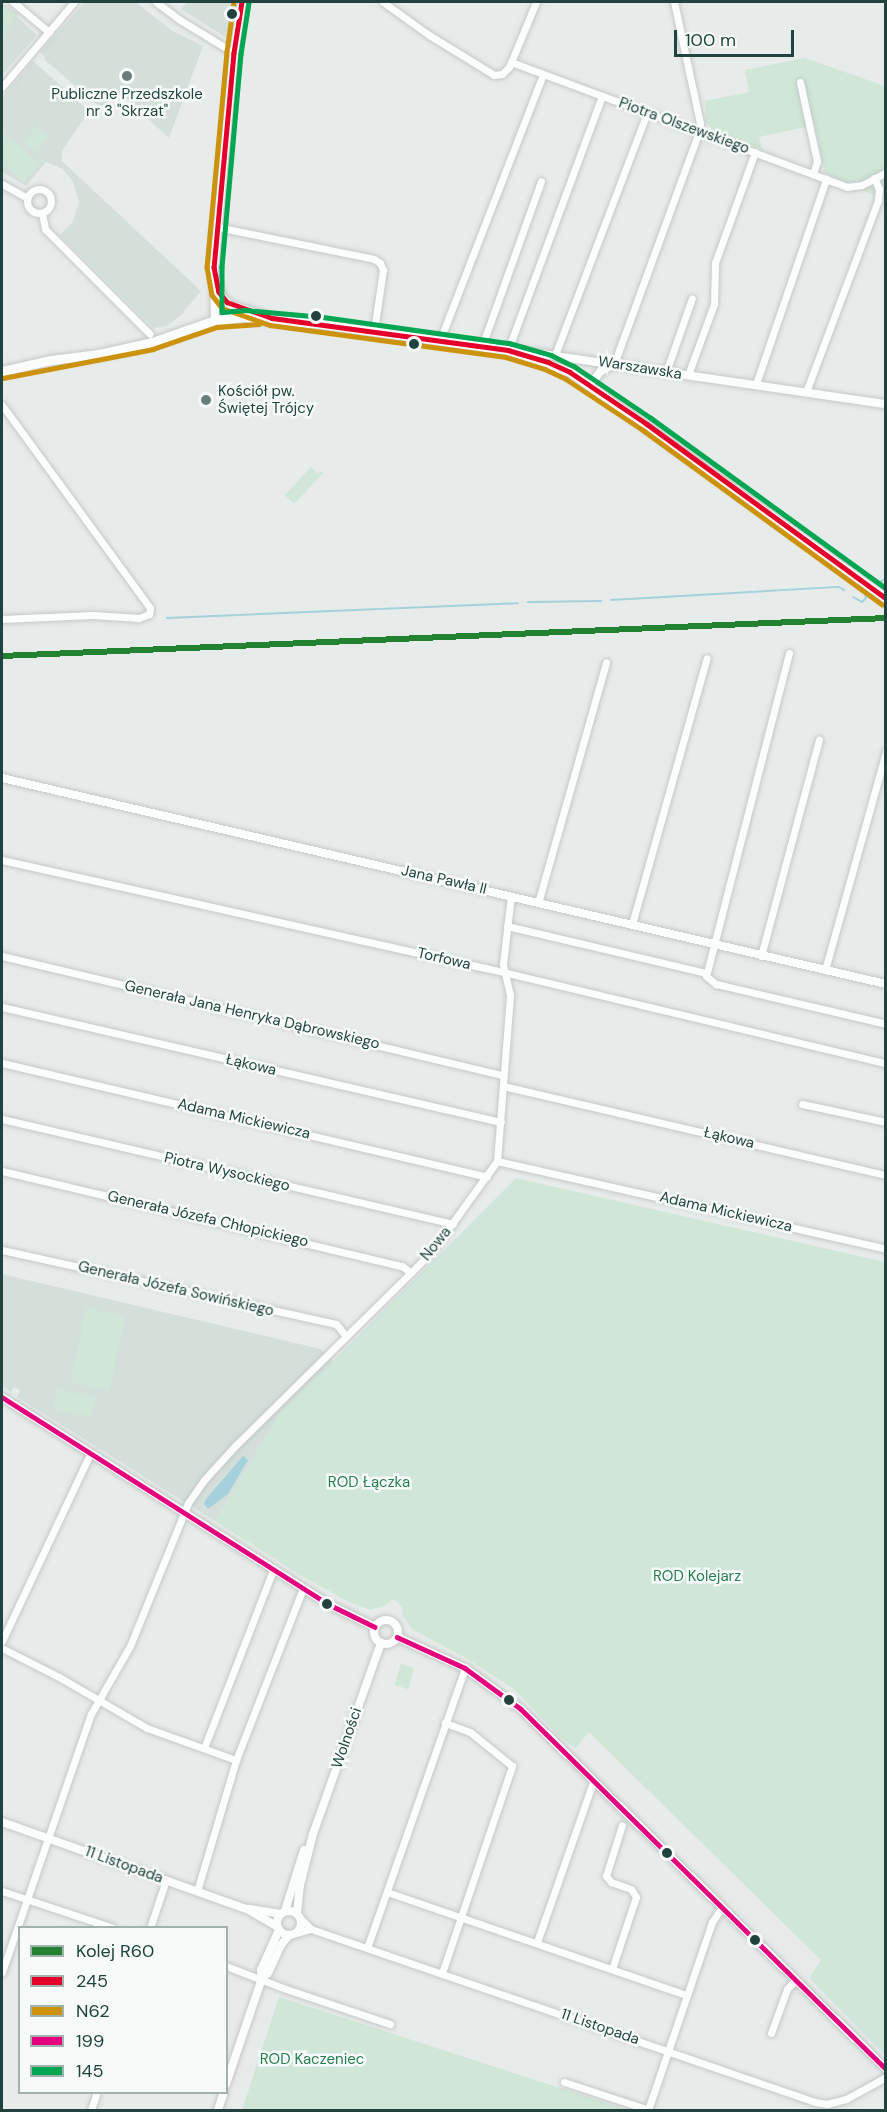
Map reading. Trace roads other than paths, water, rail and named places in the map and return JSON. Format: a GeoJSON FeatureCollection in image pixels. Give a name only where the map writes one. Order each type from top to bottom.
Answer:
{"type":"FeatureCollection","features":[{"type":"Feature","properties":{"kind":"main road","name":"Warszawska"},"geometry":{"type":"LineString","coordinates":[[2,371],[152,342],[215,320],[244,317],[272,318],[508,350]]}},
{"type":"Feature","properties":{"kind":"main road"},"geometry":{"type":"LineString","coordinates":[[508,350],[549,362],[590,385],[885,598]]}},
{"type":"Feature","properties":{"kind":"street"},"geometry":{"type":"LineString","coordinates":[[13,2],[49,32]]}},
{"type":"Feature","properties":{"kind":"street"},"geometry":{"type":"LineString","coordinates":[[2,87],[74,2]]}},
{"type":"Feature","properties":{"kind":"street"},"geometry":{"type":"LineString","coordinates":[[156,2],[180,20],[234,53]]}},
{"type":"Feature","properties":{"kind":"street"},"geometry":{"type":"LineString","coordinates":[[215,320],[214,267],[217,227],[234,53],[242,2]]}},
{"type":"Feature","properties":{"kind":"street"},"geometry":{"type":"LineString","coordinates":[[383,2],[486,73],[499,75],[506,71],[511,62],[536,2]]}},
{"type":"Feature","properties":{"kind":"street"},"geometry":{"type":"LineString","coordinates":[[590,385],[601,370],[614,364],[699,132],[700,123],[674,2]]}},
{"type":"Feature","properties":{"kind":"street","name":"Piotra Olszewskiego"},"geometry":{"type":"LineString","coordinates":[[511,62],[851,187],[885,172]]}},
{"type":"Feature","properties":{"kind":"street"},"geometry":{"type":"LineString","coordinates":[[440,340],[543,74]]}},
{"type":"Feature","properties":{"kind":"street"},"geometry":{"type":"LineString","coordinates":[[800,82],[817,161],[813,174]]}},
{"type":"Feature","properties":{"kind":"street"},"geometry":{"type":"LineString","coordinates":[[508,350],[603,96]]}},
{"type":"Feature","properties":{"kind":"street"},"geometry":{"type":"LineString","coordinates":[[555,355],[647,113]]}},
{"type":"Feature","properties":{"kind":"street"},"geometry":{"type":"LineString","coordinates":[[688,375],[714,304],[715,262],[755,152]]}},
{"type":"Feature","properties":{"kind":"street"},"geometry":{"type":"LineString","coordinates":[[806,392],[878,200],[879,189],[874,178]]}},
{"type":"Feature","properties":{"kind":"street"},"geometry":{"type":"LineString","coordinates":[[756,384],[826,179]]}},
{"type":"Feature","properties":{"kind":"street"},"geometry":{"type":"LineString","coordinates":[[482,346],[541,181]]}},
{"type":"Feature","properties":{"kind":"street"},"geometry":{"type":"LineString","coordinates":[[2,184],[27,198],[32,210],[42,213]]}},
{"type":"Feature","properties":{"kind":"street"},"geometry":{"type":"LineString","coordinates":[[27,198],[37,188],[47,191],[51,204],[42,213]]}},
{"type":"Feature","properties":{"kind":"street"},"geometry":{"type":"LineString","coordinates":[[42,213],[45,229],[150,334]]}},
{"type":"Feature","properties":{"kind":"street"},"geometry":{"type":"LineString","coordinates":[[217,227],[374,259],[380,263],[383,270],[374,331]]}},
{"type":"Feature","properties":{"kind":"street"},"geometry":{"type":"LineString","coordinates":[[214,267],[219,292],[230,305],[272,318]]}},
{"type":"Feature","properties":{"kind":"street"},"geometry":{"type":"LineString","coordinates":[[666,372],[692,298]]}},
{"type":"Feature","properties":{"kind":"street","name":"Warszawska"},"geometry":{"type":"LineString","coordinates":[[508,350],[885,404]]}},
{"type":"Feature","properties":{"kind":"street"},"geometry":{"type":"LineString","coordinates":[[2,405],[150,608],[149,614],[138,618],[93,615],[2,619]]}},
{"type":"Feature","properties":{"kind":"street"},"geometry":{"type":"LineString","coordinates":[[789,653],[706,973],[708,979],[716,984],[885,1024]]}},
{"type":"Feature","properties":{"kind":"street"},"geometry":{"type":"LineString","coordinates":[[632,924],[706,658]]}},
{"type":"Feature","properties":{"kind":"street"},"geometry":{"type":"LineString","coordinates":[[538,903],[606,662]]}},
{"type":"Feature","properties":{"kind":"street"},"geometry":{"type":"LineString","coordinates":[[762,956],[819,740]]}},
{"type":"Feature","properties":{"kind":"street"},"geometry":{"type":"LineString","coordinates":[[825,970],[885,751]]}},
{"type":"Feature","properties":{"kind":"street","name":"Jana Pawła II"},"geometry":{"type":"LineString","coordinates":[[2,778],[885,984]]}},
{"type":"Feature","properties":{"kind":"street","name":"Torfowa"},"geometry":{"type":"LineString","coordinates":[[2,860],[506,974],[885,1063]]}},
{"type":"Feature","properties":{"kind":"street","name":"Nowa"},"geometry":{"type":"LineString","coordinates":[[2,1972],[91,1714],[130,1646],[188,1503],[213,1469],[430,1254],[497,1161],[510,995],[503,964],[511,896]]}},
{"type":"Feature","properties":{"kind":"street"},"geometry":{"type":"LineString","coordinates":[[507,926],[706,973]]}},
{"type":"Feature","properties":{"kind":"street","name":"Generała Jana Henryka Dąbrowskiego"},"geometry":{"type":"LineString","coordinates":[[2,956],[502,1075]]}},
{"type":"Feature","properties":{"kind":"street","name":"Łąkowa"},"geometry":{"type":"LineString","coordinates":[[2,1007],[501,1122]]}},
{"type":"Feature","properties":{"kind":"street","name":"Adama Mickiewicza"},"geometry":{"type":"LineString","coordinates":[[2,1063],[487,1177]]}},
{"type":"Feature","properties":{"kind":"street","name":"Łąkowa"},"geometry":{"type":"LineString","coordinates":[[503,1086],[885,1175]]}},
{"type":"Feature","properties":{"kind":"street"},"geometry":{"type":"LineString","coordinates":[[802,1104],[885,1122]]}},
{"type":"Feature","properties":{"kind":"street","name":"Piotra Wysockiego"},"geometry":{"type":"LineString","coordinates":[[2,1119],[453,1224]]}},
{"type":"Feature","properties":{"kind":"street","name":"Adama Mickiewicza"},"geometry":{"type":"LineString","coordinates":[[497,1161],[885,1249]]}},
{"type":"Feature","properties":{"kind":"street","name":"Generała Józefa Chłopickiego"},"geometry":{"type":"LineString","coordinates":[[2,1171],[402,1266],[411,1273]]}},
{"type":"Feature","properties":{"kind":"street","name":"Generała Józefa Sowińskiego"},"geometry":{"type":"LineString","coordinates":[[2,1250],[336,1324],[346,1336]]}},
{"type":"Feature","properties":{"kind":"street"},"geometry":{"type":"LineString","coordinates":[[2,1397],[273,1570],[340,1611],[375,1627]]}},
{"type":"Feature","properties":{"kind":"street"},"geometry":{"type":"LineString","coordinates":[[2,1641],[90,1454]]}},
{"type":"Feature","properties":{"kind":"street"},"geometry":{"type":"LineString","coordinates":[[204,1748],[273,1570]]}},
{"type":"Feature","properties":{"kind":"street"},"geometry":{"type":"LineString","coordinates":[[197,1891],[236,1760],[303,1588]]}},
{"type":"Feature","properties":{"kind":"street"},"geometry":{"type":"LineString","coordinates":[[383,1620],[392,1622],[398,1629],[397,1637],[390,1643],[381,1643],[375,1636],[375,1627],[383,1620]]}},
{"type":"Feature","properties":{"kind":"street"},"geometry":{"type":"LineString","coordinates":[[397,1637],[465,1668],[521,1710],[885,2069]]}},
{"type":"Feature","properties":{"kind":"street","name":"Wolności"},"geometry":{"type":"LineString","coordinates":[[293,1934],[300,1928],[300,1885],[314,1834],[381,1643]]}},
{"type":"Feature","properties":{"kind":"street"},"geometry":{"type":"LineString","coordinates":[[2,1648],[147,1728],[236,1760]]}},
{"type":"Feature","properties":{"kind":"street"},"geometry":{"type":"LineString","coordinates":[[367,1948],[465,1668]]}},
{"type":"Feature","properties":{"kind":"street"},"geometry":{"type":"LineString","coordinates":[[442,1973],[512,1766],[470,1732],[445,1723]]}},
{"type":"Feature","properties":{"kind":"street"},"geometry":{"type":"LineString","coordinates":[[537,1942],[593,1782]]}},
{"type":"Feature","properties":{"kind":"street","name":"11 Listopada"},"geometry":{"type":"LineString","coordinates":[[2,1822],[247,1909],[278,1928],[293,1934]]}},
{"type":"Feature","properties":{"kind":"street"},"geometry":{"type":"LineString","coordinates":[[612,1969],[635,1902],[631,1889],[611,1882],[606,1876],[622,1825]]}},
{"type":"Feature","properties":{"kind":"street","name":"Wolności"},"geometry":{"type":"LineString","coordinates":[[278,1928],[295,1874],[314,1834]]}},
{"type":"Feature","properties":{"kind":"street"},"geometry":{"type":"LineString","coordinates":[[151,1926],[166,1880]]}},
{"type":"Feature","properties":{"kind":"street"},"geometry":{"type":"LineString","coordinates":[[2,1891],[107,1926]]}},
{"type":"Feature","properties":{"kind":"street"},"geometry":{"type":"LineString","coordinates":[[387,1892],[686,1995]]}},
{"type":"Feature","properties":{"kind":"street"},"geometry":{"type":"LineString","coordinates":[[564,2082],[649,2110],[712,1922],[722,1907]]}},
{"type":"Feature","properties":{"kind":"street","name":"11 Listopada"},"geometry":{"type":"LineString","coordinates":[[247,1909],[283,1912],[299,1916],[310,1929],[827,2104],[857,2095],[885,2077]]}},
{"type":"Feature","properties":{"kind":"street"},"geometry":{"type":"LineString","coordinates":[[228,2078],[262,1979],[261,1970],[278,1928]]}},
{"type":"Feature","properties":{"kind":"street"},"geometry":{"type":"LineString","coordinates":[[262,1979],[268,1973],[281,1945],[293,1934],[310,1929]]}},
{"type":"Feature","properties":{"kind":"street"},"geometry":{"type":"LineString","coordinates":[[228,1967],[390,2024]]}},
{"type":"Feature","properties":{"kind":"street"},"geometry":{"type":"LineString","coordinates":[[771,2033],[788,1989],[796,1979]]}},
{"type":"Feature","properties":{"kind":"street"},"geometry":{"type":"LineString","coordinates":[[92,2110],[96,2094]]}},
{"type":"Feature","properties":{"kind":"street"},"geometry":{"type":"LineString","coordinates":[[218,2110],[223,2094]]}},
{"type":"Feature","properties":{"kind":"water"},"geometry":{"type":"Polygon","coordinates":[[[243,1456],[248,1460],[228,1494],[208,1509],[204,1504],[206,1499],[243,1456]]]}},
{"type":"Feature","properties":{"kind":"waterway"},"geometry":{"type":"LineString","coordinates":[[881,581],[886,579]]}},
{"type":"Feature","properties":{"kind":"waterway"},"geometry":{"type":"LineString","coordinates":[[611,600],[839,587],[844,590]]}},
{"type":"Feature","properties":{"kind":"waterway"},"geometry":{"type":"LineString","coordinates":[[853,597],[862,602],[866,598],[865,593]]}},
{"type":"Feature","properties":{"kind":"waterway"},"geometry":{"type":"LineString","coordinates":[[528,602],[601,601]]}},
{"type":"Feature","properties":{"kind":"waterway"},"geometry":{"type":"LineString","coordinates":[[167,618],[518,603]]}},
{"type":"Feature","properties":{"kind":"rail line","name":"R60"},"geometry":{"type":"LineString","coordinates":[[2,656],[886,618]]}},
{"type":"Feature","properties":{"kind":"place","name":"Publiczne Przedszkole nr 3 \"Skrzat\""},"geometry":{"type":"Point","coordinates":[127,76]}},
{"type":"Feature","properties":{"kind":"place","name":"Kościół pw. Świętej Trójcy"},"geometry":{"type":"Point","coordinates":[206,400]}},
{"type":"Feature","properties":{"kind":"park label","name":"ROD Łączka"},"geometry":{"type":"Point","coordinates":[369,1483]}},
{"type":"Feature","properties":{"kind":"park label","name":"ROD Kolejarz"},"geometry":{"type":"Point","coordinates":[697,1577]}},
{"type":"Feature","properties":{"kind":"park label","name":"ROD Kaczeniec"},"geometry":{"type":"Point","coordinates":[312,2060]}}]}
